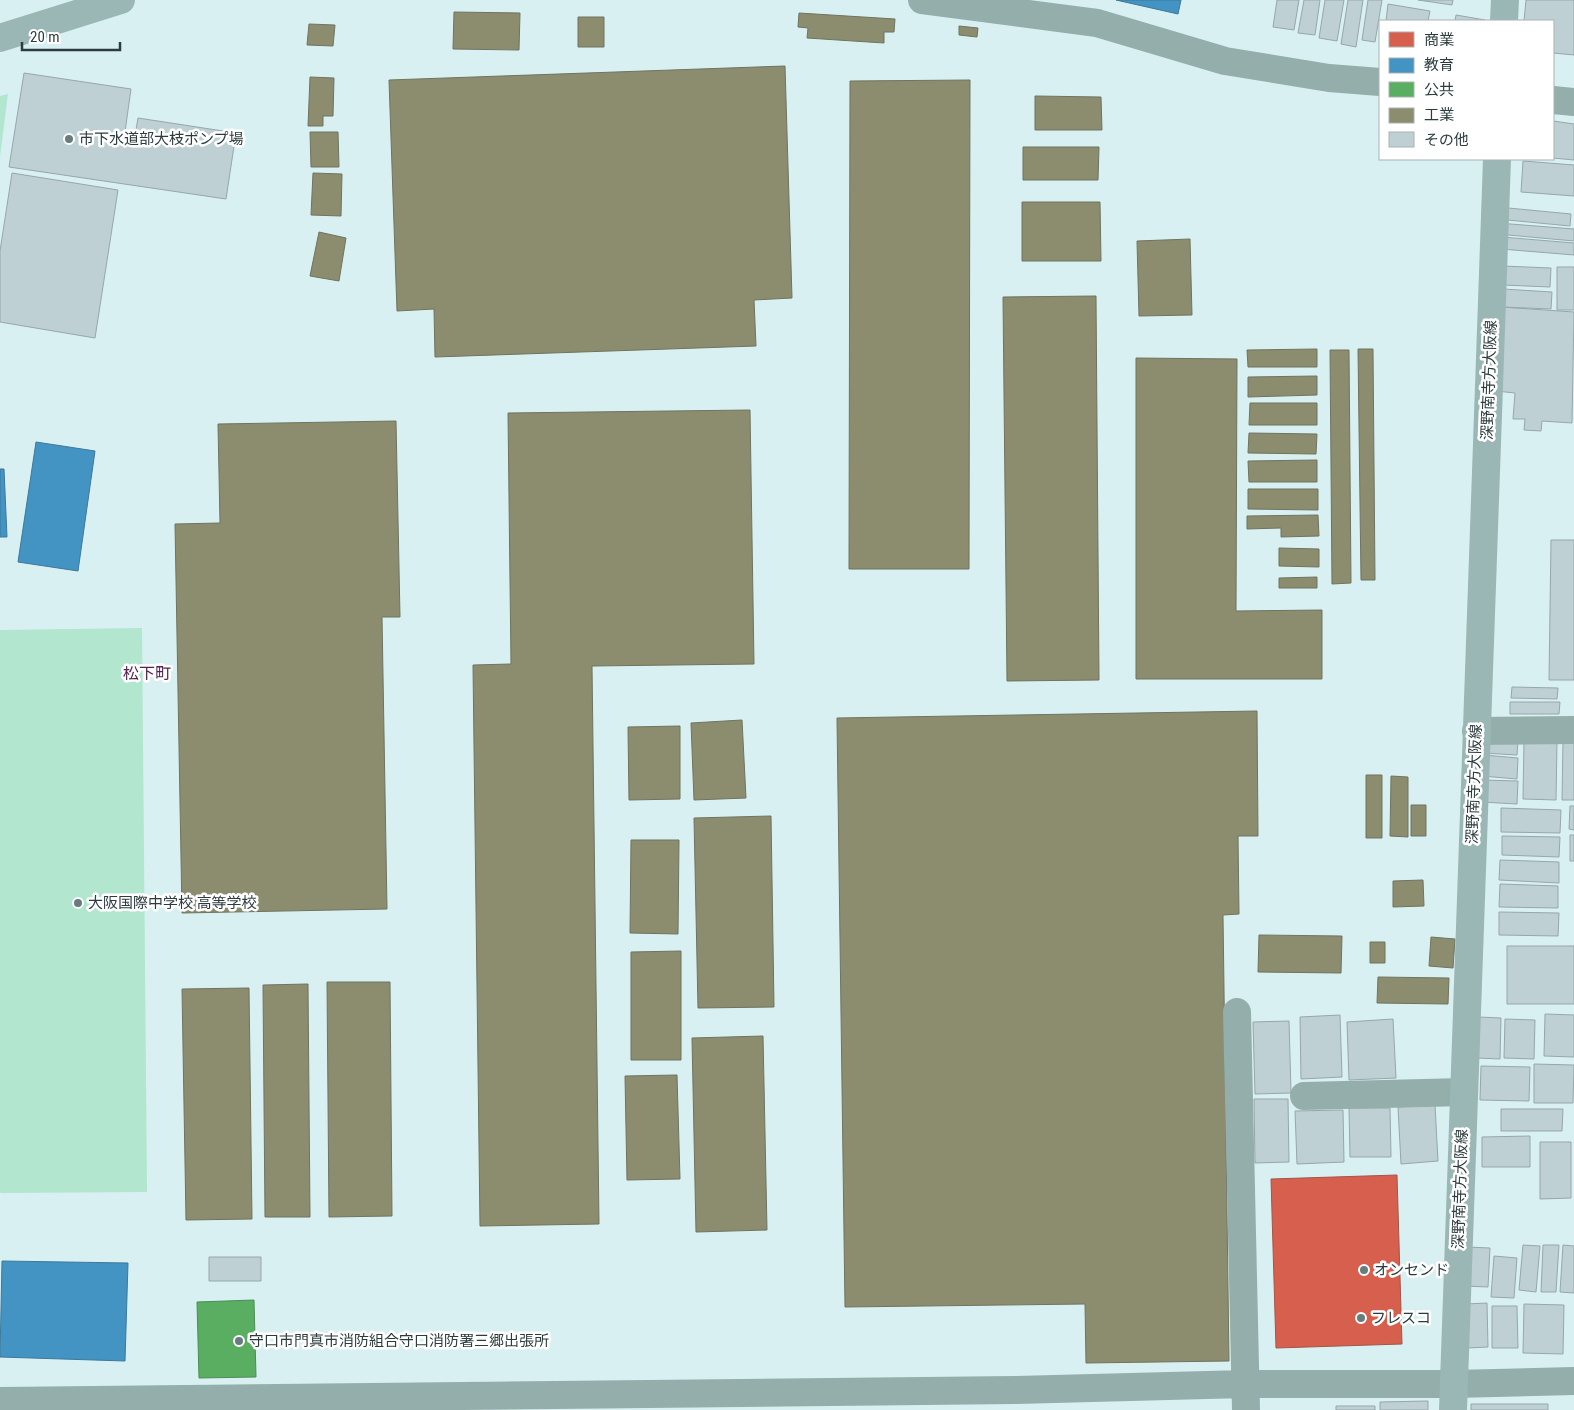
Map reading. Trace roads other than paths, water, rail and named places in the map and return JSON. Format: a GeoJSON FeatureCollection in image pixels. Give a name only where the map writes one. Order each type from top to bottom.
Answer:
{"type":"FeatureCollection","features":[{"type":"Feature","properties":{"kind":"main road"},"geometry":{"type":"LineString","coordinates":[[0,38],[121,0]]}},
{"type":"Feature","properties":{"kind":"main road"},"geometry":{"type":"LineString","coordinates":[[1504,20],[1505,0]]}},
{"type":"Feature","properties":{"kind":"main road","name":"深野南寺方大阪線"},"geometry":{"type":"LineString","coordinates":[[1453,1397],[1497,160]]}},
{"type":"Feature","properties":{"kind":"street"},"geometry":{"type":"LineString","coordinates":[[922,0],[973,3],[1097,23],[1225,61],[1329,78],[1379,82]]}},
{"type":"Feature","properties":{"kind":"street"},"geometry":{"type":"LineString","coordinates":[[1554,100],[1574,102]]}},
{"type":"Feature","properties":{"kind":"street"},"geometry":{"type":"LineString","coordinates":[[1476,731],[1574,730]]}},
{"type":"Feature","properties":{"kind":"street"},"geometry":{"type":"LineString","coordinates":[[1237,1012],[1245,1397]]}},
{"type":"Feature","properties":{"kind":"street"},"geometry":{"type":"LineString","coordinates":[[1304,1096],[1464,1092]]}},
{"type":"Feature","properties":{"kind":"street"},"geometry":{"type":"LineString","coordinates":[[0,1401],[56,1405],[1015,1403],[1245,1397],[1453,1397],[1574,1380]]}},
{"type":"Feature","properties":{"kind":"place","name":"市下水道部大枝ポンプ場"},"geometry":{"type":"Point","coordinates":[69,139]}},
{"type":"Feature","properties":{"kind":"place","name":"大阪国際中学校 高等学校"},"geometry":{"type":"Point","coordinates":[78,903]}},
{"type":"Feature","properties":{"kind":"place","name":"オンセンド"},"geometry":{"type":"Point","coordinates":[1364,1270]}},
{"type":"Feature","properties":{"kind":"place","name":"フレスコ"},"geometry":{"type":"Point","coordinates":[1361,1318]}},
{"type":"Feature","properties":{"kind":"place","name":"守口市門真市消防組合守口消防署三郷出張所"},"geometry":{"type":"Point","coordinates":[239,1341]}},
{"type":"Feature","properties":{"kind":"district","name":"松下町"},"geometry":{"type":"Point","coordinates":[147,673]}}]}
